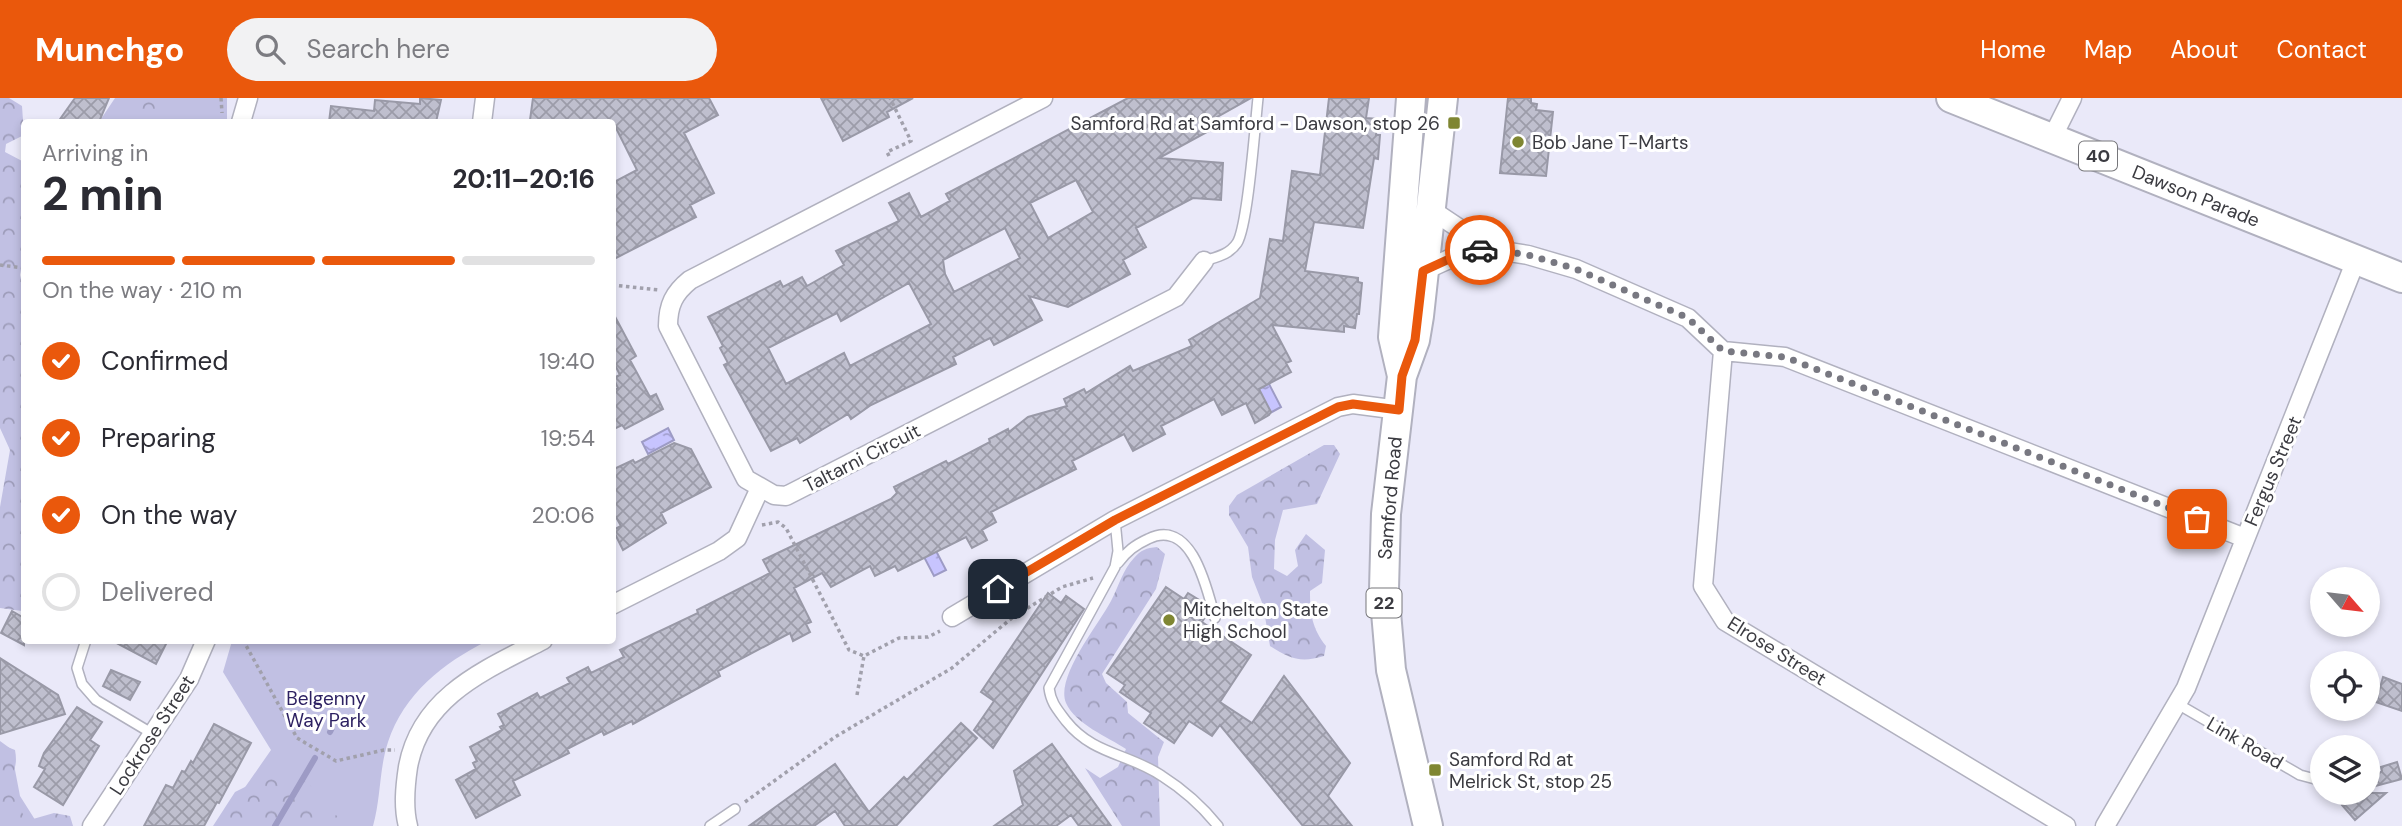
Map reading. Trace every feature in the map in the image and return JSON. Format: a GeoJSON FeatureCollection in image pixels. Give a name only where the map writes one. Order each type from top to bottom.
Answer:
{"type":"FeatureCollection","features":[{"type":"Feature","properties":{"kind":"main road","name":"Samford Road"},"geometry":{"type":"LineString","coordinates":[[1402,376],[1394,337],[1411,98]]}},
{"type":"Feature","properties":{"kind":"main road","name":"Samford Road"},"geometry":{"type":"LineString","coordinates":[[1428,826],[1391,670],[1385,626],[1383,553],[1402,376],[1415,340],[1443,98]]}},
{"type":"Feature","properties":{"kind":"main road","name":"Dawson Parade"},"geometry":{"type":"LineString","coordinates":[[1951,98],[2402,278]]}},
{"type":"Feature","properties":{"kind":"street"},"geometry":{"type":"LineString","coordinates":[[242,119],[248,98]]}},
{"type":"Feature","properties":{"kind":"street"},"geometry":{"type":"LineString","coordinates":[[482,119],[485,98]]}},
{"type":"Feature","properties":{"kind":"street"},"geometry":{"type":"LineString","coordinates":[[616,603],[719,551],[737,538],[760,488],[746,478],[668,326],[668,312],[675,292],[690,279],[1042,98]]}},
{"type":"Feature","properties":{"kind":"street"},"geometry":{"type":"LineString","coordinates":[[2052,138],[2072,98]]}},
{"type":"Feature","properties":{"kind":"street"},"geometry":{"type":"LineString","coordinates":[[1430,209],[1490,249]]}},
{"type":"Feature","properties":{"kind":"street"},"geometry":{"type":"LineString","coordinates":[[1423,271],[1458,255],[1490,249],[1528,255],[1576,269],[1688,318],[1723,351],[1785,357],[2245,538]]}},
{"type":"Feature","properties":{"kind":"street","name":"Fergus Street"},"geometry":{"type":"LineString","coordinates":[[2105,826],[2186,688],[2245,538],[2291,431],[2356,260]]}},
{"type":"Feature","properties":{"kind":"street","name":"Taltarni Circuit"},"geometry":{"type":"LineString","coordinates":[[760,488],[786,496],[1164,303],[1188,285],[1204,261]]}},
{"type":"Feature","properties":{"kind":"street","name":"Elrose Street"},"geometry":{"type":"LineString","coordinates":[[1723,351],[1703,586],[1725,621],[2066,826]]}},
{"type":"Feature","properties":{"kind":"street"},"geometry":{"type":"LineString","coordinates":[[951,617],[1115,520],[1338,407],[1353,404],[1399,410]]}},
{"type":"Feature","properties":{"kind":"street","name":"Lockrose Street"},"geometry":{"type":"LineString","coordinates":[[92,826],[189,679],[204,644]]}},
{"type":"Feature","properties":{"kind":"street"},"geometry":{"type":"LineString","coordinates":[[408,826],[405,787],[411,752],[440,702],[467,680],[535,644]]}},
{"type":"Feature","properties":{"kind":"lane","name":"Taltarni Circuit"},"geometry":{"type":"LineString","coordinates":[[1204,261],[1228,253],[1238,242],[1244,222],[1258,98]]}},
{"type":"Feature","properties":{"kind":"lane"},"geometry":{"type":"LineString","coordinates":[[1115,520],[1118,551],[1115,567],[1049,688],[1051,702],[1078,736],[1088,744],[1160,774],[1197,802],[1218,826]]}},
{"type":"Feature","properties":{"kind":"lane"},"geometry":{"type":"LineString","coordinates":[[1115,567],[1133,546],[1156,535],[1176,538],[1192,554],[1203,578],[1215,618]]}},
{"type":"Feature","properties":{"kind":"lane"},"geometry":{"type":"LineString","coordinates":[[85,644],[77,668],[88,693],[153,734]]}},
{"type":"Feature","properties":{"kind":"lane","name":"Link Road"},"geometry":{"type":"LineString","coordinates":[[2176,703],[2300,775],[2310,778]]}},
{"type":"Feature","properties":{"kind":"lane"},"geometry":{"type":"LineString","coordinates":[[710,826],[735,809]]}},
{"type":"Feature","properties":{"kind":"path"},"geometry":{"type":"LineString","coordinates":[[222,98],[222,119]]}},
{"type":"Feature","properties":{"kind":"path"},"geometry":{"type":"LineString","coordinates":[[890,98],[911,141],[887,152],[895,174]]}},
{"type":"Feature","properties":{"kind":"path"},"geometry":{"type":"LineString","coordinates":[[0,265],[21,267]]}},
{"type":"Feature","properties":{"kind":"path"},"geometry":{"type":"LineString","coordinates":[[616,285],[675,292]]}},
{"type":"Feature","properties":{"kind":"path"},"geometry":{"type":"LineString","coordinates":[[748,518],[763,525],[778,522],[786,527],[849,650],[864,656],[899,638],[938,634],[951,617]]}},
{"type":"Feature","properties":{"kind":"path"},"geometry":{"type":"LineString","coordinates":[[735,809],[835,737],[953,668],[1023,611],[1062,587],[1090,579],[1111,577]]}},
{"type":"Feature","properties":{"kind":"path"},"geometry":{"type":"LineString","coordinates":[[245,644],[297,738],[310,748],[336,761],[384,750],[411,752]]}},
{"type":"Feature","properties":{"kind":"path"},"geometry":{"type":"LineString","coordinates":[[857,695],[864,656]]}},
{"type":"Feature","properties":{"kind":"green space"},"geometry":{"type":"Polygon","coordinates":[[[0,98],[9,98],[22,106],[23,119],[21,136],[6,144],[5,152],[21,160],[21,611],[0,608],[0,507],[10,450],[0,428],[0,98]]]}},
{"type":"Feature","properties":{"kind":"green space"},"geometry":{"type":"Polygon","coordinates":[[[115,98],[227,98],[227,119],[101,119],[115,98]]]}},
{"type":"Feature","properties":{"kind":"green space"},"geometry":{"type":"Polygon","coordinates":[[[130,98],[159,98],[157,110],[149,114],[139,112],[130,98]]]}},
{"type":"Feature","properties":{"kind":"green space"},"geometry":{"type":"Polygon","coordinates":[[[1324,445],[1334,445],[1340,454],[1317,504],[1283,510],[1275,540],[1274,569],[1287,576],[1298,566],[1295,550],[1306,534],[1325,550],[1322,583],[1310,591],[1313,620],[1326,646],[1324,656],[1302,659],[1290,657],[1270,646],[1263,605],[1252,577],[1248,547],[1229,515],[1229,506],[1237,495],[1324,445]]]}},
{"type":"Feature","properties":{"kind":"green space"},"geometry":{"type":"Polygon","coordinates":[[[1157,547],[1165,554],[1156,589],[1102,674],[1106,683],[1127,702],[1128,713],[1164,742],[1158,757],[1160,826],[1122,826],[1085,768],[1100,778],[1118,767],[1126,749],[1070,711],[1064,692],[1072,665],[1111,601],[1127,568],[1141,551],[1157,547]]]}},
{"type":"Feature","properties":{"kind":"green space","name":"Belgenny Way Park"},"geometry":{"type":"Polygon","coordinates":[[[231,644],[482,644],[441,670],[404,709],[385,752],[373,826],[218,826],[271,750],[223,672],[231,644]]]}},
{"type":"Feature","properties":{"kind":"green space"},"geometry":{"type":"Polygon","coordinates":[[[0,741],[11,749],[20,796],[39,826],[0,826],[0,741]]]}},
{"type":"Feature","properties":{"kind":"green space"},"geometry":{"type":"Polygon","coordinates":[[[0,744],[15,750],[14,770],[2,786],[17,801],[26,821],[54,813],[70,816],[73,826],[0,826],[0,744]]]}},
{"type":"Feature","properties":{"kind":"green space"},"geometry":{"type":"Polygon","coordinates":[[[294,773],[312,787],[314,807],[336,815],[346,826],[213,826],[235,792],[269,775],[294,773]]]}},
{"type":"Feature","properties":{"kind":"water"},"geometry":{"type":"Polygon","coordinates":[[[1268,382],[1281,407],[1270,413],[1257,388],[1268,382]]]}},
{"type":"Feature","properties":{"kind":"water"},"geometry":{"type":"Polygon","coordinates":[[[668,428],[674,440],[648,454],[642,442],[668,428]]]}},
{"type":"Feature","properties":{"kind":"water"},"geometry":{"type":"Polygon","coordinates":[[[935,549],[946,570],[934,576],[923,555],[935,549]]]}},
{"type":"Feature","properties":{"kind":"building"},"geometry":{"type":"Polygon","coordinates":[[[75,98],[109,98],[100,119],[60,119],[75,98]]]}},
{"type":"Feature","properties":{"kind":"building"},"geometry":{"type":"Polygon","coordinates":[[[420,98],[441,100],[437,119],[329,119],[331,106],[374,111],[375,100],[420,104],[420,98]]]}},
{"type":"Feature","properties":{"kind":"building"},"geometry":{"type":"Polygon","coordinates":[[[533,98],[709,98],[718,115],[684,133],[714,193],[690,205],[696,217],[616,258],[616,181],[637,170],[616,128],[616,119],[530,119],[533,98]]]}},
{"type":"Feature","properties":{"kind":"building"},"geometry":{"type":"Polygon","coordinates":[[[821,98],[913,98],[887,112],[889,117],[843,141],[821,98]]]}},
{"type":"Feature","properties":{"kind":"building"},"geometry":{"type":"Polygon","coordinates":[[[1128,98],[1251,98],[1212,120],[1216,127],[1159,158],[1223,163],[1221,200],[1193,198],[1136,228],[1146,247],[1123,260],[1130,274],[1068,307],[1029,296],[1042,320],[994,345],[990,338],[953,357],[956,364],[871,405],[851,419],[848,414],[800,443],[797,438],[771,451],[724,365],[728,363],[720,348],[723,346],[708,317],[780,281],[783,287],[802,277],[807,286],[844,265],[836,251],[899,221],[889,203],[909,193],[921,217],[950,201],[946,194],[1128,98]],[[1076,180],[1030,203],[1048,238],[1093,212],[1076,180]],[[1005,228],[943,260],[945,274],[954,292],[1020,258],[1005,228]],[[909,283],[841,321],[837,313],[768,348],[786,384],[844,353],[850,366],[931,324],[909,283]]]}},
{"type":"Feature","properties":{"kind":"building"},"geometry":{"type":"Polygon","coordinates":[[[1329,98],[1369,98],[1366,118],[1378,119],[1378,159],[1374,158],[1363,228],[1314,222],[1305,271],[1358,278],[1358,282],[1362,283],[1359,314],[1355,328],[1344,326],[1344,332],[1272,325],[1291,361],[1286,363],[1291,372],[1259,389],[1271,412],[1269,415],[1255,423],[1246,403],[1222,415],[1214,399],[1161,426],[1165,434],[1133,451],[1124,434],[1072,461],[1076,469],[991,512],[996,522],[982,530],[987,540],[972,548],[966,537],[898,571],[895,566],[875,576],[870,566],[831,587],[822,573],[794,588],[811,622],[806,624],[810,632],[793,641],[790,633],[718,671],[720,676],[633,724],[632,721],[604,735],[602,731],[567,749],[569,753],[513,781],[520,795],[476,818],[456,780],[476,769],[473,763],[477,761],[470,747],[502,730],[500,727],[504,725],[498,714],[537,693],[540,698],[570,683],[567,678],[588,667],[591,673],[624,657],[620,650],[698,613],[697,610],[770,573],[763,560],[891,499],[897,493],[894,487],[946,461],[948,464],[990,442],[989,439],[1008,429],[1009,432],[1028,417],[1067,406],[1064,399],[1084,389],[1086,393],[1130,366],[1133,371],[1192,346],[1189,340],[1260,298],[1270,239],[1283,241],[1292,171],[1320,175],[1329,98]]]}},
{"type":"Feature","properties":{"kind":"building","name":"Bob Jane T-Marts"},"geometry":{"type":"Polygon","coordinates":[[[1508,98],[1531,98],[1531,103],[1537,104],[1536,110],[1553,112],[1546,176],[1500,173],[1508,98]]]}},
{"type":"Feature","properties":{"kind":"building"},"geometry":{"type":"Polygon","coordinates":[[[616,318],[636,356],[630,360],[650,397],[656,394],[663,409],[625,429],[622,425],[616,428],[616,377],[620,375],[616,367],[616,318]]]}},
{"type":"Feature","properties":{"kind":"building"},"geometry":{"type":"Polygon","coordinates":[[[674,443],[691,449],[711,487],[661,513],[666,523],[623,550],[616,536],[616,528],[621,526],[616,517],[616,468],[633,460],[635,463],[674,443]]]}},
{"type":"Feature","properties":{"kind":"building"},"geometry":{"type":"Polygon","coordinates":[[[1166,587],[1184,599],[1188,593],[1204,603],[1207,614],[1202,622],[1251,655],[1220,702],[1252,723],[1284,676],[1350,763],[1328,796],[1352,826],[1303,826],[1220,725],[1212,736],[1189,721],[1174,743],[1144,723],[1151,713],[1120,692],[1125,685],[1107,673],[1166,587]]]}},
{"type":"Feature","properties":{"kind":"building"},"geometry":{"type":"Polygon","coordinates":[[[1048,593],[1061,603],[1066,596],[1084,609],[993,748],[974,730],[994,701],[981,692],[1048,593]]]}},
{"type":"Feature","properties":{"kind":"building"},"geometry":{"type":"Polygon","coordinates":[[[12,611],[21,616],[21,643],[1,633],[12,611]]]}},
{"type":"Feature","properties":{"kind":"building"},"geometry":{"type":"Polygon","coordinates":[[[118,644],[166,644],[156,664],[118,644]]]}},
{"type":"Feature","properties":{"kind":"building"},"geometry":{"type":"Polygon","coordinates":[[[0,658],[58,695],[65,714],[0,734],[0,658]]]}},
{"type":"Feature","properties":{"kind":"building"},"geometry":{"type":"Polygon","coordinates":[[[111,670],[140,682],[130,700],[103,686],[111,670]]]}},
{"type":"Feature","properties":{"kind":"building"},"geometry":{"type":"Polygon","coordinates":[[[2383,677],[2402,684],[2402,711],[2380,703],[2383,677]]]}},
{"type":"Feature","properties":{"kind":"building"},"geometry":{"type":"Polygon","coordinates":[[[77,707],[102,722],[90,740],[99,746],[63,805],[34,787],[45,769],[39,766],[44,753],[77,707]]]}},
{"type":"Feature","properties":{"kind":"building"},"geometry":{"type":"Polygon","coordinates":[[[961,723],[977,738],[896,826],[845,826],[835,811],[814,826],[749,826],[835,764],[869,812],[904,777],[907,780],[961,723]]]}},
{"type":"Feature","properties":{"kind":"building"},"geometry":{"type":"Polygon","coordinates":[[[214,724],[251,743],[204,826],[144,826],[166,785],[173,788],[182,771],[185,772],[191,761],[193,763],[214,724]]]}},
{"type":"Feature","properties":{"kind":"building"},"geometry":{"type":"Polygon","coordinates":[[[1052,744],[1111,826],[1079,826],[1071,815],[1056,826],[994,826],[1023,805],[1014,771],[1052,744]]]}},
{"type":"Feature","properties":{"kind":"building"},"geometry":{"type":"Polygon","coordinates":[[[2397,762],[2402,779],[2380,785],[2381,767],[2397,762]]]}},
{"type":"Feature","properties":{"kind":"building"},"geometry":{"type":"Polygon","coordinates":[[[2342,805],[2372,805],[2355,820],[2342,805]]]}},
{"type":"Feature","properties":{"kind":"waterway"},"geometry":{"type":"LineString","coordinates":[[330,732],[332,728]]}},
{"type":"Feature","properties":{"kind":"waterway"},"geometry":{"type":"LineString","coordinates":[[275,826],[315,758]]}},
{"type":"Feature","properties":{"kind":"way so far"},"geometry":{"type":"LineString","coordinates":[[1480,250],[1528,255],[1576,269],[1688,318],[1723,351],[1785,357],[2197,519]]}},
{"type":"Feature","properties":{"kind":"place","name":"Samford Rd at Samford - Dawson, stop 26"},"geometry":{"type":"Point","coordinates":[1454,123]}},
{"type":"Feature","properties":{"kind":"place","name":"Bob Jane T-Marts"},"geometry":{"type":"Point","coordinates":[1518,142]}},
{"type":"Feature","properties":{"kind":"place","name":"Mitchelton State High School"},"geometry":{"type":"Point","coordinates":[1169,620]}},
{"type":"Feature","properties":{"kind":"place","name":"Samford Rd at Melrick St, stop 25"},"geometry":{"type":"Point","coordinates":[1435,770]}},
{"type":"Feature","properties":{"kind":"route"},"geometry":{"type":"LineString","coordinates":[[998,589],[1115,520],[1338,407],[1366,404],[1399,410],[1402,376],[1415,340],[1423,271],[1447,259],[1480,250]]}}]}
